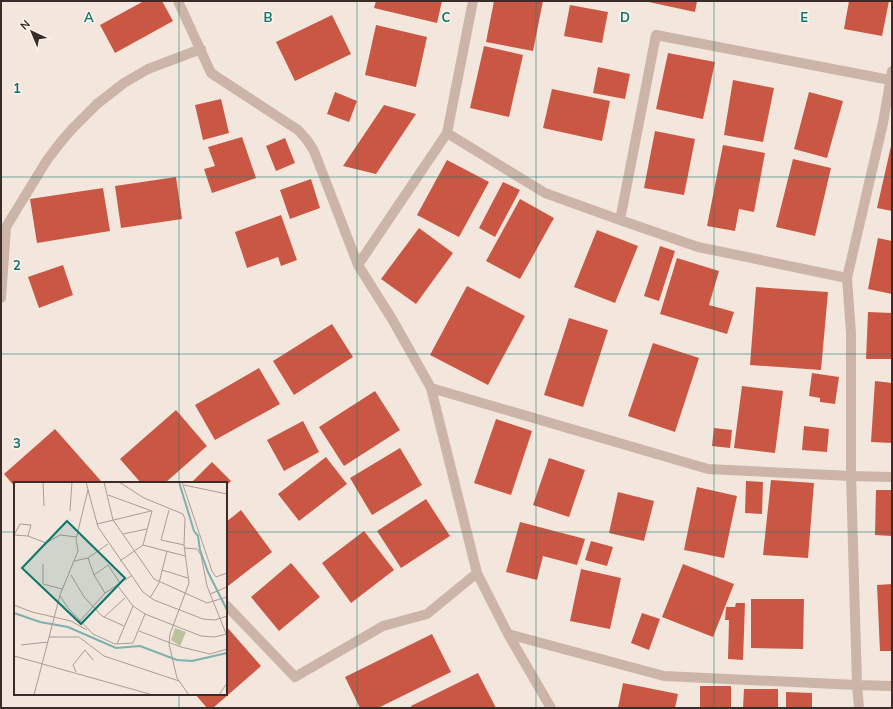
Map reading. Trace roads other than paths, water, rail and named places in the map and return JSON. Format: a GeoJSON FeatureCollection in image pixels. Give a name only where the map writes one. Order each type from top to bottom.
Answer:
{"type":"FeatureCollection","features":[{"type":"Feature","properties":{"kind":"street"},"geometry":{"type":"LineString","coordinates":[[178,1],[211,73],[298,130],[314,151],[358,265],[392,319],[432,388],[477,573],[508,634],[551,708]]}},
{"type":"Feature","properties":{"kind":"street"},"geometry":{"type":"LineString","coordinates":[[358,265],[447,133],[473,1]]}},
{"type":"Feature","properties":{"kind":"street"},"geometry":{"type":"LineString","coordinates":[[620,220],[656,35],[891,76],[887,124],[846,278],[851,334],[851,476],[856,685],[858,708]]}},
{"type":"Feature","properties":{"kind":"street"},"geometry":{"type":"LineString","coordinates":[[1,298],[6,227],[47,160],[60,143],[97,104],[124,83],[148,69],[201,49]]}},
{"type":"Feature","properties":{"kind":"street"},"geometry":{"type":"LineString","coordinates":[[447,133],[545,193],[698,247],[846,278]]}},
{"type":"Feature","properties":{"kind":"street"},"geometry":{"type":"LineString","coordinates":[[432,388],[708,469],[892,477]]}},
{"type":"Feature","properties":{"kind":"street"},"geometry":{"type":"LineString","coordinates":[[227,606],[295,677],[383,626],[427,614],[477,573]]}},
{"type":"Feature","properties":{"kind":"street"},"geometry":{"type":"LineString","coordinates":[[508,634],[664,676],[892,686]]}}]}
